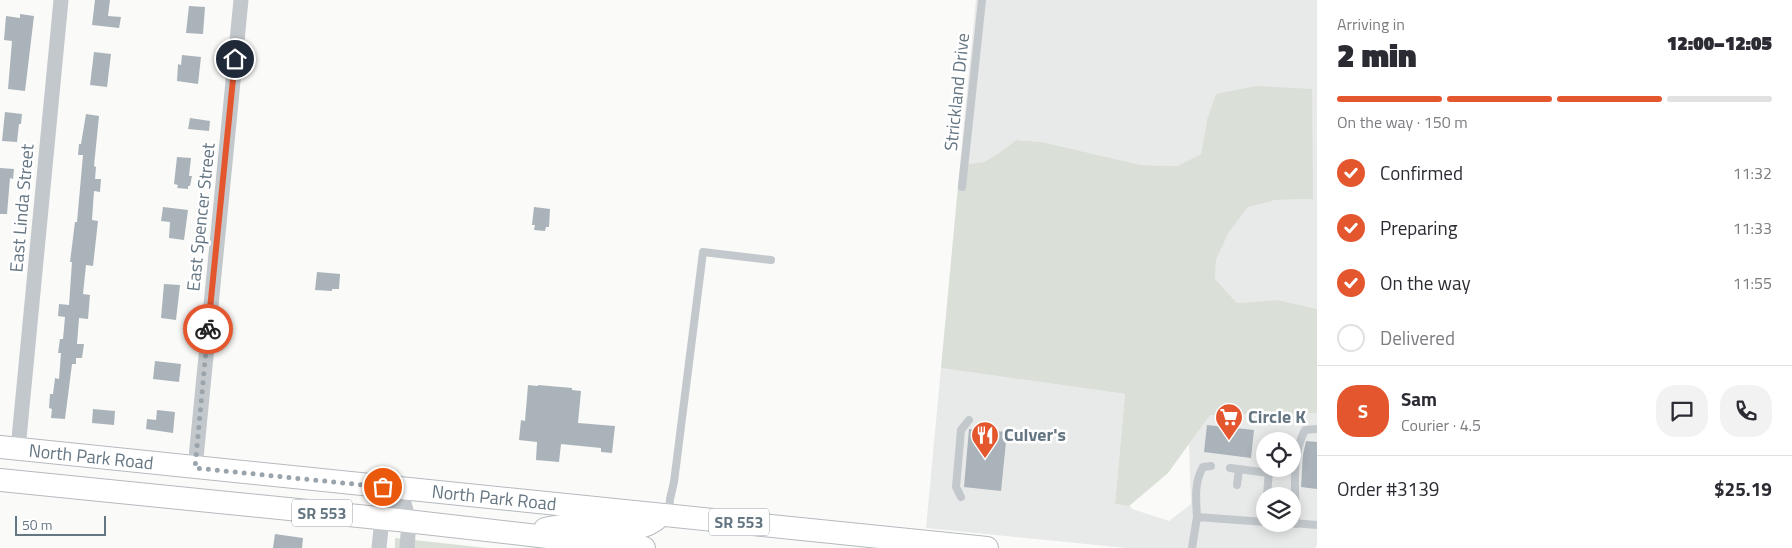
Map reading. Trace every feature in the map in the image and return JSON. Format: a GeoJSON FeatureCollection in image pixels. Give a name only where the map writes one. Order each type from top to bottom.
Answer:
{"type":"FeatureCollection","features":[{"type":"Feature","properties":{"kind":"main road","name":"North Park Road"},"geometry":{"type":"LineString","coordinates":[[9,448],[987,548]]}},
{"type":"Feature","properties":{"kind":"main road","name":"North Park Road"},"geometry":{"type":"LineString","coordinates":[[0,480],[409,521],[644,548]]}},
{"type":"Feature","properties":{"kind":"main road"},"geometry":{"type":"LineString","coordinates":[[520,534],[579,524],[632,529],[652,523],[665,515]]}},
{"type":"Feature","properties":{"kind":"street","name":"East Linda Street"},"geometry":{"type":"LineString","coordinates":[[9,448],[61,0]]}},
{"type":"Feature","properties":{"kind":"street","name":"East Spencer Street"},"geometry":{"type":"LineString","coordinates":[[195,468],[241,0]]}},
{"type":"Feature","properties":{"kind":"street"},"geometry":{"type":"LineString","coordinates":[[379,548],[382,519],[400,489]]}},
{"type":"Feature","properties":{"kind":"street"},"geometry":{"type":"LineString","coordinates":[[400,489],[409,521],[407,548]]}},
{"type":"Feature","properties":{"kind":"lane","name":"Strickland Drive"},"geometry":{"type":"LineString","coordinates":[[962,187],[982,0]]}},
{"type":"Feature","properties":{"kind":"lane"},"geometry":{"type":"LineString","coordinates":[[665,515],[674,482],[703,252],[771,260]]}},
{"type":"Feature","properties":{"kind":"lane"},"geometry":{"type":"LineString","coordinates":[[961,497],[956,487],[961,430],[969,420]]}},
{"type":"Feature","properties":{"kind":"lane"},"geometry":{"type":"LineString","coordinates":[[1295,487],[1298,442],[1305,430],[1317,429]]}},
{"type":"Feature","properties":{"kind":"lane"},"geometry":{"type":"LineString","coordinates":[[1192,548],[1197,517],[1196,491],[1199,474],[1203,467],[1211,466]]}},
{"type":"Feature","properties":{"kind":"lane"},"geometry":{"type":"LineString","coordinates":[[1230,468],[1256,471]]}},
{"type":"Feature","properties":{"kind":"lane"},"geometry":{"type":"LineString","coordinates":[[1237,486],[1239,470]]}},
{"type":"Feature","properties":{"kind":"lane"},"geometry":{"type":"LineString","coordinates":[[1214,508],[1214,518]]}},
{"type":"Feature","properties":{"kind":"lane"},"geometry":{"type":"LineString","coordinates":[[1233,520],[1234,510]]}},
{"type":"Feature","properties":{"kind":"lane"},"geometry":{"type":"LineString","coordinates":[[1197,517],[1256,521]]}},
{"type":"Feature","properties":{"kind":"lane"},"geometry":{"type":"LineString","coordinates":[[1301,524],[1317,525]]}},
{"type":"Feature","properties":{"kind":"shaded area"},"geometry":{"type":"Polygon","coordinates":[[[976,0],[1317,0],[1317,309],[1278,300],[1237,303],[1215,279],[1216,260],[1229,232],[1248,207],[1276,200],[1313,199],[1207,120],[1201,154],[1177,166],[1141,165],[1042,142],[1016,140],[984,162],[960,165],[976,0]]]}},
{"type":"Feature","properties":{"kind":"shaded area"},"geometry":{"type":"Polygon","coordinates":[[[1256,86],[1312,89],[1313,199],[1276,200],[1248,207],[1229,232],[1216,260],[1215,279],[1237,303],[1278,300],[1317,309],[1317,413],[1210,415],[1168,473],[1129,506],[1115,504],[1125,394],[941,368],[960,165],[984,162],[1016,140],[1042,142],[1141,165],[1177,166],[1201,154],[1207,120],[1216,94],[1256,86]]]}},
{"type":"Feature","properties":{"kind":"shaded area"},"geometry":{"type":"Polygon","coordinates":[[[941,368],[1125,394],[1115,504],[1130,506],[1132,509],[1169,521],[1191,504],[1189,444],[1209,415],[1317,413],[1317,545],[1315,548],[1126,548],[926,528],[941,368]]]}},
{"type":"Feature","properties":{"kind":"shaded area"},"geometry":{"type":"Polygon","coordinates":[[[395,538],[487,548],[395,548],[395,538]]]}},
{"type":"Feature","properties":{"kind":"building"},"geometry":{"type":"Polygon","coordinates":[[[95,0],[110,0],[108,16],[121,17],[119,28],[92,25],[95,0]]]}},
{"type":"Feature","properties":{"kind":"building"},"geometry":{"type":"Polygon","coordinates":[[[189,6],[205,7],[203,34],[186,33],[189,6]]]}},
{"type":"Feature","properties":{"kind":"building"},"geometry":{"type":"Polygon","coordinates":[[[20,14],[34,16],[25,91],[8,89],[12,41],[4,40],[6,16],[20,18],[20,14]]]}},
{"type":"Feature","properties":{"kind":"building"},"geometry":{"type":"Polygon","coordinates":[[[94,52],[111,54],[107,87],[90,85],[94,52]]]}},
{"type":"Feature","properties":{"kind":"building"},"geometry":{"type":"Polygon","coordinates":[[[182,55],[201,57],[198,84],[177,81],[178,64],[181,65],[182,55]]]}},
{"type":"Feature","properties":{"kind":"building"},"geometry":{"type":"Polygon","coordinates":[[[5,112],[22,114],[17,142],[2,141],[5,112]]]}},
{"type":"Feature","properties":{"kind":"building"},"geometry":{"type":"Polygon","coordinates":[[[86,114],[99,116],[94,166],[96,167],[95,179],[101,179],[100,192],[94,191],[92,220],[98,221],[93,266],[86,265],[83,294],[90,295],[88,319],[79,318],[77,344],[84,344],[82,358],[76,358],[76,364],[72,364],[65,419],[51,418],[52,409],[49,408],[50,394],[53,394],[55,378],[59,379],[61,353],[58,353],[60,339],[63,339],[65,317],[58,316],[59,304],[69,305],[72,262],[70,262],[75,222],[77,222],[83,155],[78,155],[86,114]]]}},
{"type":"Feature","properties":{"kind":"building"},"geometry":{"type":"Polygon","coordinates":[[[190,118],[210,121],[209,131],[188,129],[190,118]]]}},
{"type":"Feature","properties":{"kind":"building"},"geometry":{"type":"Polygon","coordinates":[[[177,157],[191,158],[189,176],[192,176],[188,189],[177,188],[178,185],[174,184],[177,157]]]}},
{"type":"Feature","properties":{"kind":"building"},"geometry":{"type":"Polygon","coordinates":[[[0,168],[14,169],[13,179],[10,178],[7,214],[0,214],[0,168]]]}},
{"type":"Feature","properties":{"kind":"building"},"geometry":{"type":"Polygon","coordinates":[[[163,207],[188,210],[184,240],[169,238],[170,222],[161,221],[163,207]]]}},
{"type":"Feature","properties":{"kind":"building"},"geometry":{"type":"Polygon","coordinates":[[[534,207],[550,209],[549,227],[546,227],[545,231],[534,230],[535,225],[532,225],[534,207]]]}},
{"type":"Feature","properties":{"kind":"building"},"geometry":{"type":"Polygon","coordinates":[[[317,272],[340,274],[339,289],[332,289],[332,291],[315,290],[317,272]]]}},
{"type":"Feature","properties":{"kind":"building"},"geometry":{"type":"Polygon","coordinates":[[[164,284],[180,285],[176,320],[161,318],[164,284]]]}},
{"type":"Feature","properties":{"kind":"building"},"geometry":{"type":"Polygon","coordinates":[[[155,361],[181,364],[179,382],[153,379],[155,361]]]}},
{"type":"Feature","properties":{"kind":"building"},"geometry":{"type":"Polygon","coordinates":[[[528,385],[572,388],[572,390],[581,391],[578,423],[615,426],[612,453],[601,452],[601,448],[561,444],[559,462],[536,460],[537,442],[519,440],[521,420],[525,421],[528,385]]]}},
{"type":"Feature","properties":{"kind":"building"},"geometry":{"type":"Polygon","coordinates":[[[93,409],[115,411],[114,425],[92,423],[93,409]]]}},
{"type":"Feature","properties":{"kind":"building"},"geometry":{"type":"Polygon","coordinates":[[[157,410],[175,412],[173,433],[146,429],[147,419],[156,420],[157,410]]]}},
{"type":"Feature","properties":{"kind":"building","name":"Circle K"},"geometry":{"type":"Polygon","coordinates":[[[1207,425],[1254,430],[1251,458],[1204,452],[1207,425]]]}},
{"type":"Feature","properties":{"kind":"building","name":"Culver's"},"geometry":{"type":"Polygon","coordinates":[[[969,429],[1007,432],[1001,491],[964,487],[969,429]]]}},
{"type":"Feature","properties":{"kind":"building"},"geometry":{"type":"Polygon","coordinates":[[[1306,441],[1317,442],[1317,489],[1301,487],[1306,441]]]}},
{"type":"Feature","properties":{"kind":"building"},"geometry":{"type":"Polygon","coordinates":[[[275,534],[303,538],[302,548],[273,548],[275,534]]]}},
{"type":"Feature","properties":{"kind":"way so far"},"geometry":{"type":"LineString","coordinates":[[208,329],[195,468],[383,487]]}},
{"type":"Feature","properties":{"kind":"place","name":"Circle K"},"geometry":{"type":"Point","coordinates":[1229,441]}},
{"type":"Feature","properties":{"kind":"place","name":"Culver's"},"geometry":{"type":"Point","coordinates":[985,459]}},
{"type":"Feature","properties":{"kind":"route"},"geometry":{"type":"LineString","coordinates":[[208,329],[235,59]]}}]}
